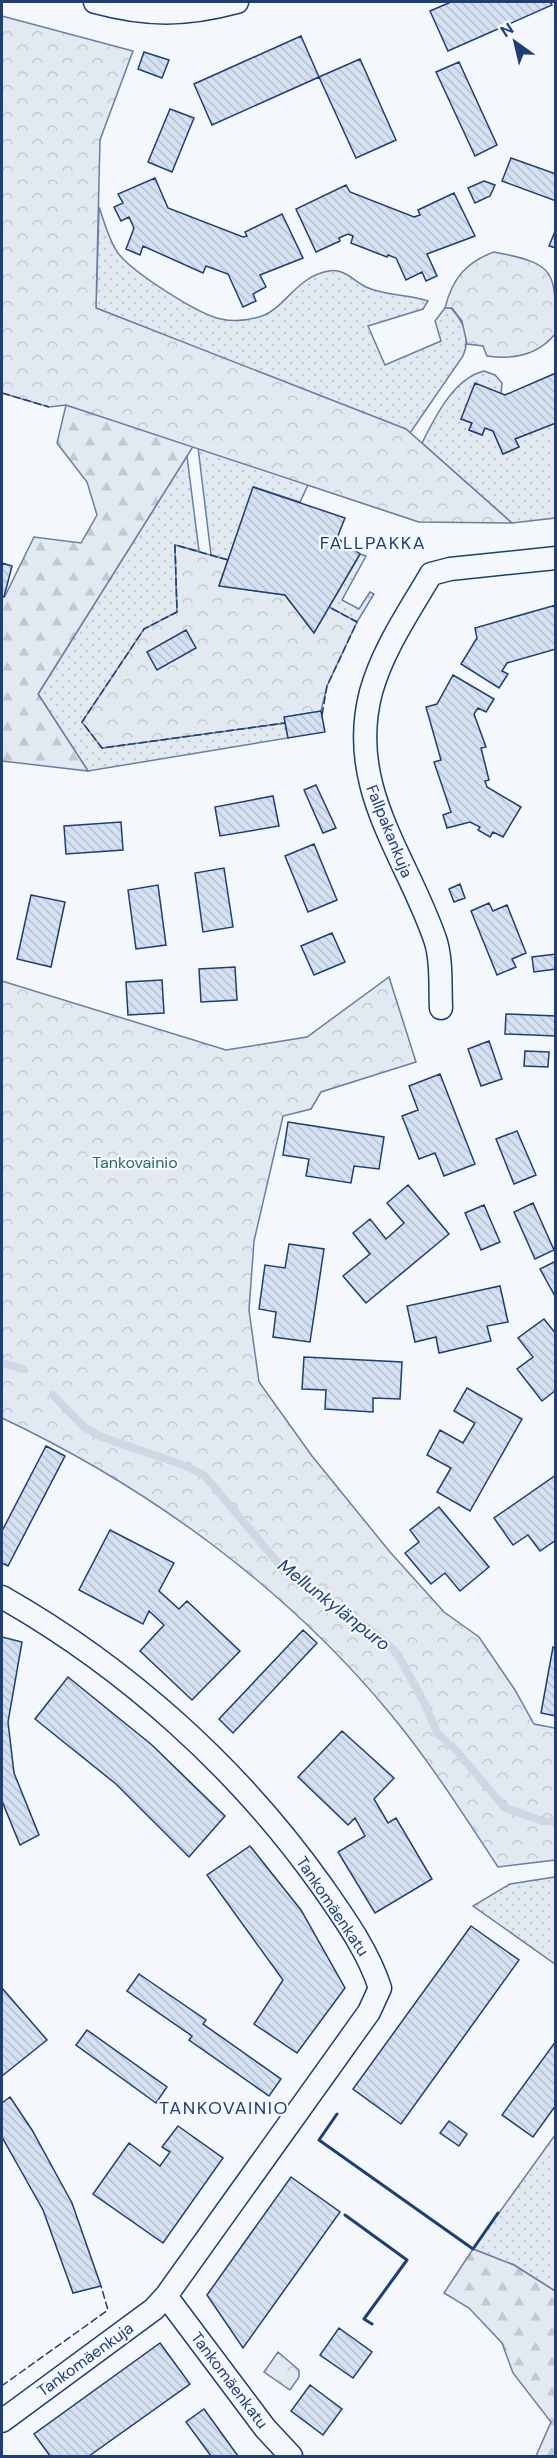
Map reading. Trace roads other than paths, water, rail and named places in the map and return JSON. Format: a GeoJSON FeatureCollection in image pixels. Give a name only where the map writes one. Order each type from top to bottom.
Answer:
{"type":"FeatureCollection","features":[{"type":"Feature","properties":{"kind":"street"},"geometry":{"type":"LineString","coordinates":[[95,2],[142,12],[181,14],[237,2]]}},
{"type":"Feature","properties":{"kind":"street","name":"Fallpakankuja"},"geometry":{"type":"LineString","coordinates":[[441,1008],[436,941],[381,813],[365,766],[366,722],[372,690],[386,650],[431,574],[450,569],[555,558]]}},
{"type":"Feature","properties":{"kind":"street","name":"Tankomäenkatu"},"geometry":{"type":"LineString","coordinates":[[2,1597],[45,1622],[108,1667],[223,1767],[266,1814],[324,1889],[371,1961],[380,1988],[369,2012],[166,2296],[265,2428],[291,2457]]}},
{"type":"Feature","properties":{"kind":"street","name":"Tankomäenkuja"},"geometry":{"type":"LineString","coordinates":[[2,2421],[154,2309],[166,2296]]}},
{"type":"Feature","properties":{"kind":"waterway","name":"Mellunkylänpuro"},"geometry":{"type":"LineString","coordinates":[[2,1363],[23,1369]]}},
{"type":"Feature","properties":{"kind":"waterway","name":"Mellunkylänpuro"},"geometry":{"type":"LineString","coordinates":[[53,1395],[84,1427],[99,1436],[183,1465],[204,1475],[285,1571],[321,1599],[375,1633],[397,1653],[425,1704],[437,1733],[455,1749],[505,1808],[543,1821],[556,1822]]}},
{"type":"Feature","properties":{"kind":"district","name":"FALLPAKKA"},"geometry":{"type":"Point","coordinates":[373,543]}},
{"type":"Feature","properties":{"kind":"district","name":"TANKOVAINIO"},"geometry":{"type":"Point","coordinates":[224,2108]}},
{"type":"Feature","properties":{"kind":"park label","name":"Tankovainio"},"geometry":{"type":"Point","coordinates":[135,1162]}}]}
